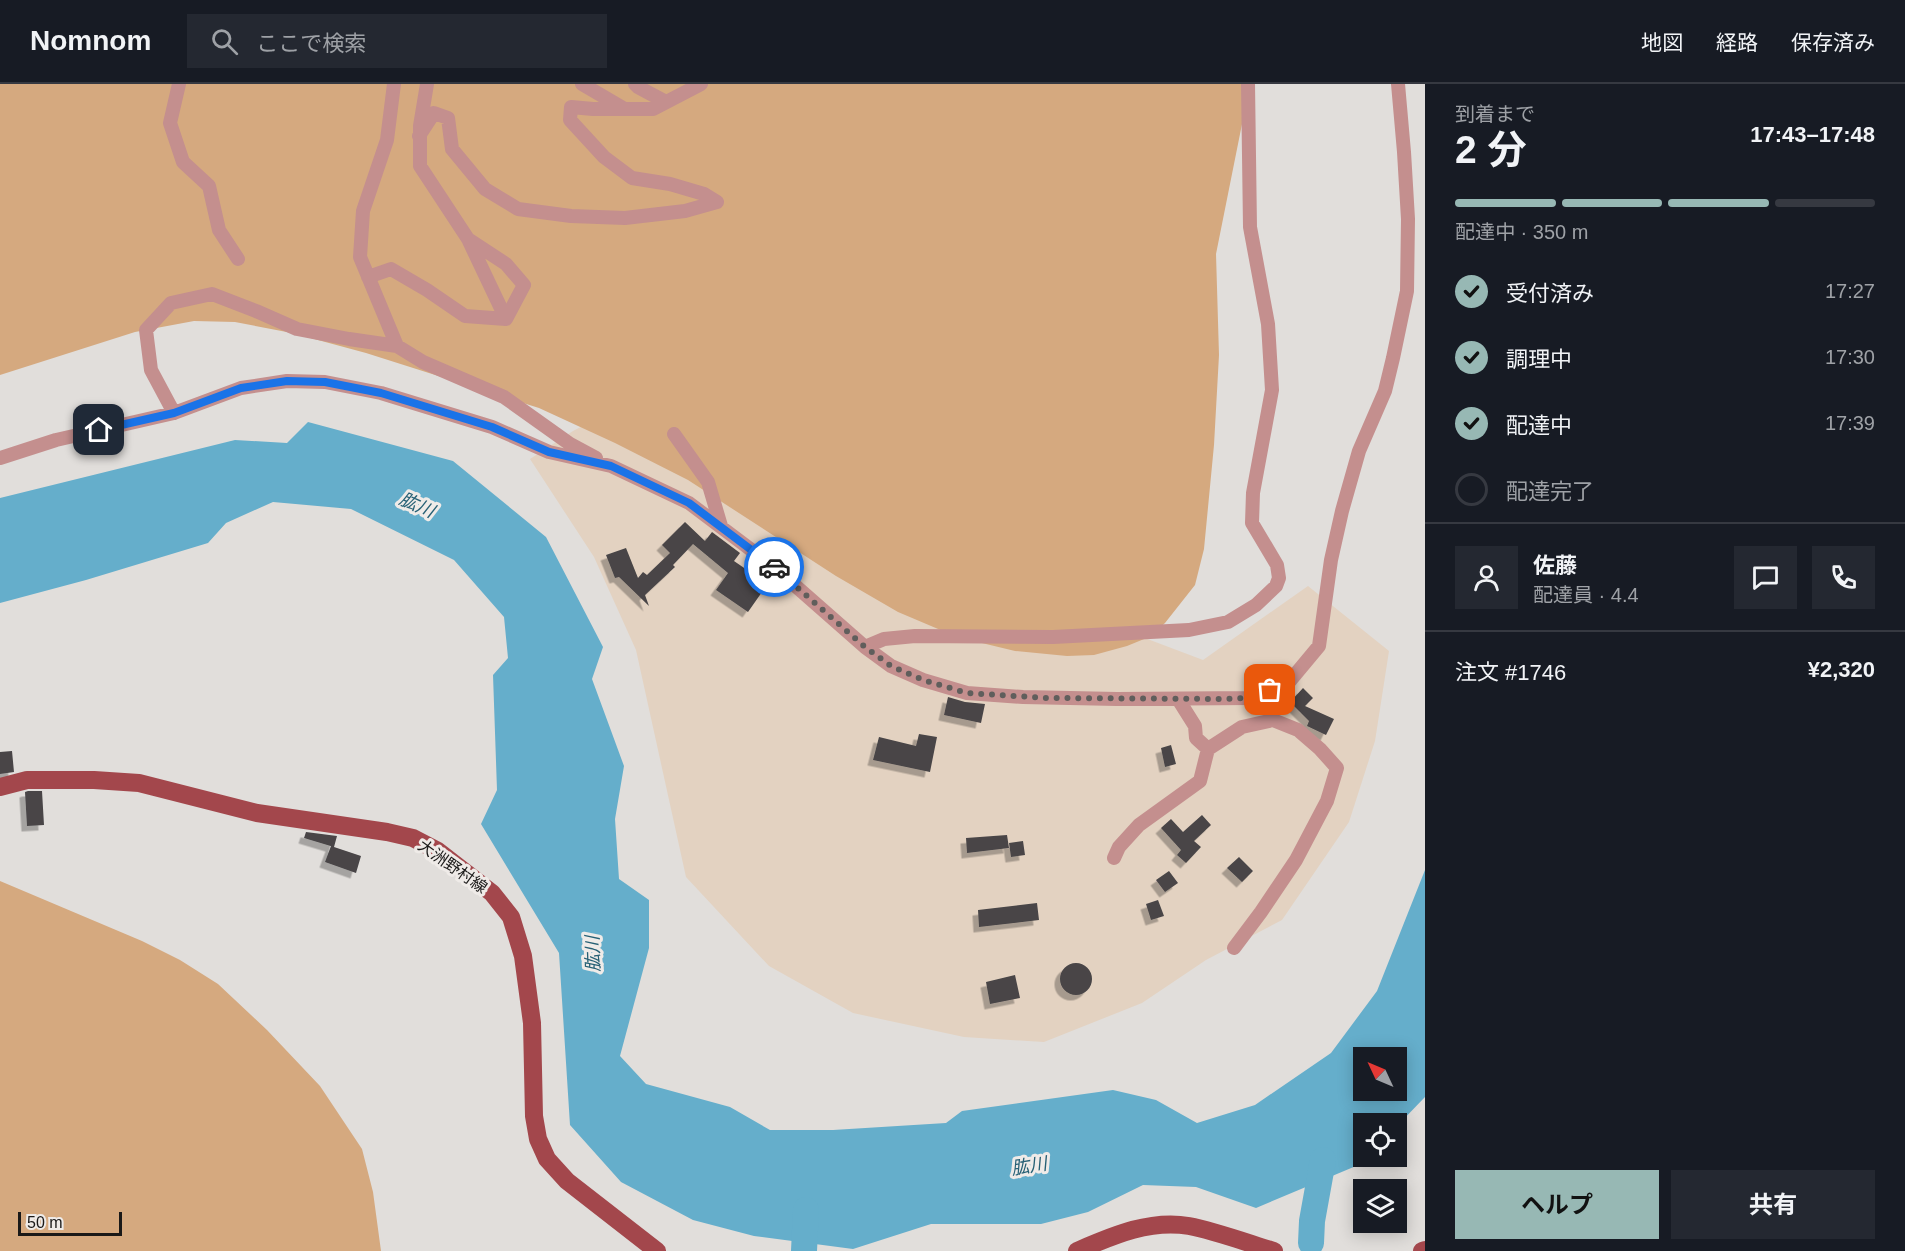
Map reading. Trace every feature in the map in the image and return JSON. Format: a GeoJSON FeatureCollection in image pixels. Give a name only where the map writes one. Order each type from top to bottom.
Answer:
{"type":"FeatureCollection","features":[{"type":"Feature","properties":{"kind":"main road","name":"大洲野村線"},"geometry":{"type":"LineString","coordinates":[[0,787],[27,780],[139,783],[257,813],[387,832],[413,838],[438,851],[492,892],[511,916],[523,956],[531,1023],[534,1116],[538,1139],[547,1159],[567,1181],[657,1251]]}},
{"type":"Feature","properties":{"kind":"main road"},"geometry":{"type":"LineString","coordinates":[[1077,1251],[1114,1234],[1151,1226],[1188,1226],[1274,1251]]}},
{"type":"Feature","properties":{"kind":"street"},"geometry":{"type":"LineString","coordinates":[[179,84],[170,123],[183,162],[209,186],[219,230],[238,259]]}},
{"type":"Feature","properties":{"kind":"street"},"geometry":{"type":"LineString","coordinates":[[394,84],[387,140],[363,211],[360,257],[397,346]]}},
{"type":"Feature","properties":{"kind":"street"},"geometry":{"type":"LineString","coordinates":[[428,84],[420,126],[420,166],[468,239],[506,319]]}},
{"type":"Feature","properties":{"kind":"street"},"geometry":{"type":"LineString","coordinates":[[582,84],[625,109]]}},
{"type":"Feature","properties":{"kind":"street"},"geometry":{"type":"LineString","coordinates":[[635,84],[666,102]]}},
{"type":"Feature","properties":{"kind":"street"},"geometry":{"type":"LineString","coordinates":[[420,136],[434,113],[448,118],[452,149],[485,189],[518,209],[571,216],[625,218],[685,211],[717,202],[704,194],[670,184],[632,178],[604,157],[570,120],[572,106],[653,109],[701,84]]}},
{"type":"Feature","properties":{"kind":"street"},"geometry":{"type":"LineString","coordinates":[[865,647],[884,639],[915,636],[1053,637],[1189,630],[1228,622],[1256,605],[1276,586],[1279,578],[1277,565],[1252,523],[1253,493],[1272,390],[1268,324],[1250,227],[1248,84]]}},
{"type":"Feature","properties":{"kind":"street"},"geometry":{"type":"LineString","coordinates":[[174,413],[151,370],[146,330],[171,303],[212,294],[297,329],[397,346],[423,362],[504,397],[570,444],[689,503],[774,567],[865,647],[891,666],[923,680],[967,693],[1023,697],[1251,698],[1289,682],[1319,646],[1331,560],[1342,511],[1359,451],[1385,391],[1407,291],[1408,219],[1398,84]]}},
{"type":"Feature","properties":{"kind":"street"},"geometry":{"type":"LineString","coordinates":[[468,239],[506,264],[524,285],[506,319]]}},
{"type":"Feature","properties":{"kind":"street"},"geometry":{"type":"LineString","coordinates":[[368,277],[391,269],[465,316],[506,319]]}},
{"type":"Feature","properties":{"kind":"street"},"geometry":{"type":"LineString","coordinates":[[0,458],[56,440],[174,413],[241,388],[287,381],[325,382],[381,393],[492,427],[549,452],[611,466]]}},
{"type":"Feature","properties":{"kind":"street"},"geometry":{"type":"LineString","coordinates":[[674,434],[708,482],[720,526]]}},
{"type":"Feature","properties":{"kind":"street"},"geometry":{"type":"LineString","coordinates":[[1178,699],[1195,726],[1196,738],[1208,749]]}},
{"type":"Feature","properties":{"kind":"street"},"geometry":{"type":"LineString","coordinates":[[1114,858],[1119,847],[1139,825],[1200,781],[1208,749],[1242,727],[1273,720],[1298,730],[1337,768],[1327,801],[1296,860],[1234,948]]}},
{"type":"Feature","properties":{"kind":"shaded area"},"geometry":{"type":"Polygon","coordinates":[[[0,84],[1250,84],[1216,254],[1219,355],[1214,445],[1204,549],[1195,585],[1165,623],[1149,637],[1127,646],[1094,655],[1067,656],[1015,651],[957,637],[898,612],[836,576],[688,480],[539,408],[366,353],[292,333],[235,322],[194,321],[135,332],[0,375],[0,84]]]}},
{"type":"Feature","properties":{"kind":"shaded area"},"geometry":{"type":"Polygon","coordinates":[[[658,387],[1084,615],[1203,660],[1308,586],[1389,651],[1375,741],[1349,822],[1282,920],[1206,960],[1142,1003],[1044,1042],[964,1037],[853,1013],[769,966],[686,877],[636,650],[594,557],[530,459],[573,431],[658,387]]]}},
{"type":"Feature","properties":{"kind":"shaded area"},"geometry":{"type":"Polygon","coordinates":[[[0,881],[142,941],[180,960],[218,984],[267,1030],[320,1086],[362,1149],[373,1192],[381,1251],[0,1251],[0,881]]]}},
{"type":"Feature","properties":{"kind":"water","name":"肱川"},"geometry":{"type":"Polygon","coordinates":[[[308,422],[453,461],[546,537],[603,647],[592,679],[624,766],[615,819],[619,879],[649,900],[649,948],[620,1056],[646,1084],[730,1107],[770,1130],[833,1130],[946,1123],[962,1111],[1113,1090],[1156,1100],[1197,1123],[1255,1105],[1331,1053],[1377,991],[1425,870],[1425,1097],[1407,1116],[1407,1113],[1353,1113],[1354,1167],[1256,1208],[1196,1187],[1143,1185],[1088,1212],[1041,1224],[931,1224],[853,1249],[754,1236],[693,1220],[621,1182],[570,1125],[559,953],[481,824],[497,790],[493,675],[508,658],[504,617],[454,560],[351,509],[273,502],[226,523],[208,543],[0,603],[0,498],[235,440],[287,443],[308,422]]]}},
{"type":"Feature","properties":{"kind":"building"},"geometry":{"type":"Polygon","coordinates":[[[685,522],[705,541],[712,532],[740,553],[734,561],[763,581],[758,589],[762,592],[748,612],[716,590],[728,573],[693,544],[673,565],[675,567],[645,595],[649,606],[619,577],[615,578],[606,555],[626,548],[638,578],[643,572],[647,575],[670,553],[662,545],[685,522]]]}},
{"type":"Feature","properties":{"kind":"building"},"geometry":{"type":"Polygon","coordinates":[[[1303,688],[1313,698],[1305,706],[1334,719],[1326,735],[1307,726],[1309,721],[1287,699],[1292,700],[1303,688]]]}},
{"type":"Feature","properties":{"kind":"building"},"geometry":{"type":"Polygon","coordinates":[[[948,697],[985,704],[981,723],[944,715],[948,697]]]}},
{"type":"Feature","properties":{"kind":"building"},"geometry":{"type":"Polygon","coordinates":[[[919,734],[937,737],[930,772],[873,760],[879,737],[916,746],[919,734]]]}},
{"type":"Feature","properties":{"kind":"building"},"geometry":{"type":"Polygon","coordinates":[[[1171,745],[1176,764],[1165,767],[1161,748],[1171,745]]]}},
{"type":"Feature","properties":{"kind":"building"},"geometry":{"type":"Polygon","coordinates":[[[12,751],[14,772],[0,774],[0,752],[12,751]]]}},
{"type":"Feature","properties":{"kind":"building"},"geometry":{"type":"Polygon","coordinates":[[[42,791],[44,825],[27,826],[25,792],[42,791]]]}},
{"type":"Feature","properties":{"kind":"building"},"geometry":{"type":"Polygon","coordinates":[[[1202,815],[1211,825],[1194,841],[1201,847],[1186,863],[1177,855],[1181,850],[1161,828],[1171,819],[1183,832],[1202,815]]]}},
{"type":"Feature","properties":{"kind":"building"},"geometry":{"type":"Polygon","coordinates":[[[306,832],[337,836],[334,847],[304,838],[306,832]]]}},
{"type":"Feature","properties":{"kind":"building"},"geometry":{"type":"Polygon","coordinates":[[[1007,835],[1009,848],[967,853],[966,838],[1007,835]]]}},
{"type":"Feature","properties":{"kind":"building"},"geometry":{"type":"Polygon","coordinates":[[[1023,841],[1025,855],[1011,857],[1009,843],[1023,841]]]}},
{"type":"Feature","properties":{"kind":"building"},"geometry":{"type":"Polygon","coordinates":[[[331,846],[361,856],[356,873],[325,862],[331,846]]]}},
{"type":"Feature","properties":{"kind":"building"},"geometry":{"type":"Polygon","coordinates":[[[1239,857],[1253,871],[1242,882],[1227,868],[1239,857]]]}},
{"type":"Feature","properties":{"kind":"building"},"geometry":{"type":"Polygon","coordinates":[[[1169,871],[1178,883],[1165,892],[1156,880],[1169,871]]]}},
{"type":"Feature","properties":{"kind":"building"},"geometry":{"type":"Polygon","coordinates":[[[1158,900],[1164,916],[1151,920],[1146,904],[1158,900]]]}},
{"type":"Feature","properties":{"kind":"building"},"geometry":{"type":"Polygon","coordinates":[[[1037,903],[1039,920],[979,927],[978,910],[1037,903]]]}},
{"type":"Feature","properties":{"kind":"building"},"geometry":{"type":"Polygon","coordinates":[[[1076,963],[1088,967],[1092,979],[1088,991],[1076,995],[1064,991],[1060,979],[1064,967],[1076,963]]]}},
{"type":"Feature","properties":{"kind":"building"},"geometry":{"type":"Polygon","coordinates":[[[1015,975],[1020,998],[990,1004],[986,982],[1015,975]]]}},
{"type":"Feature","properties":{"kind":"waterway"},"geometry":{"type":"LineString","coordinates":[[1311,1243],[1312,1221],[1323,1160]]}},
{"type":"Feature","properties":{"kind":"waterway"},"geometry":{"type":"LineString","coordinates":[[804,1251],[806,1210]]}},
{"type":"Feature","properties":{"kind":"way so far"},"geometry":{"type":"LineString","coordinates":[[774,567],[865,647],[891,666],[923,680],[967,693],[1047,698],[1220,699],[1251,698],[1270,690]]}},
{"type":"Feature","properties":{"kind":"route"},"geometry":{"type":"LineString","coordinates":[[99,430],[174,413],[241,388],[287,381],[325,382],[381,393],[492,427],[549,452],[611,466],[689,503],[774,567]]}}]}
